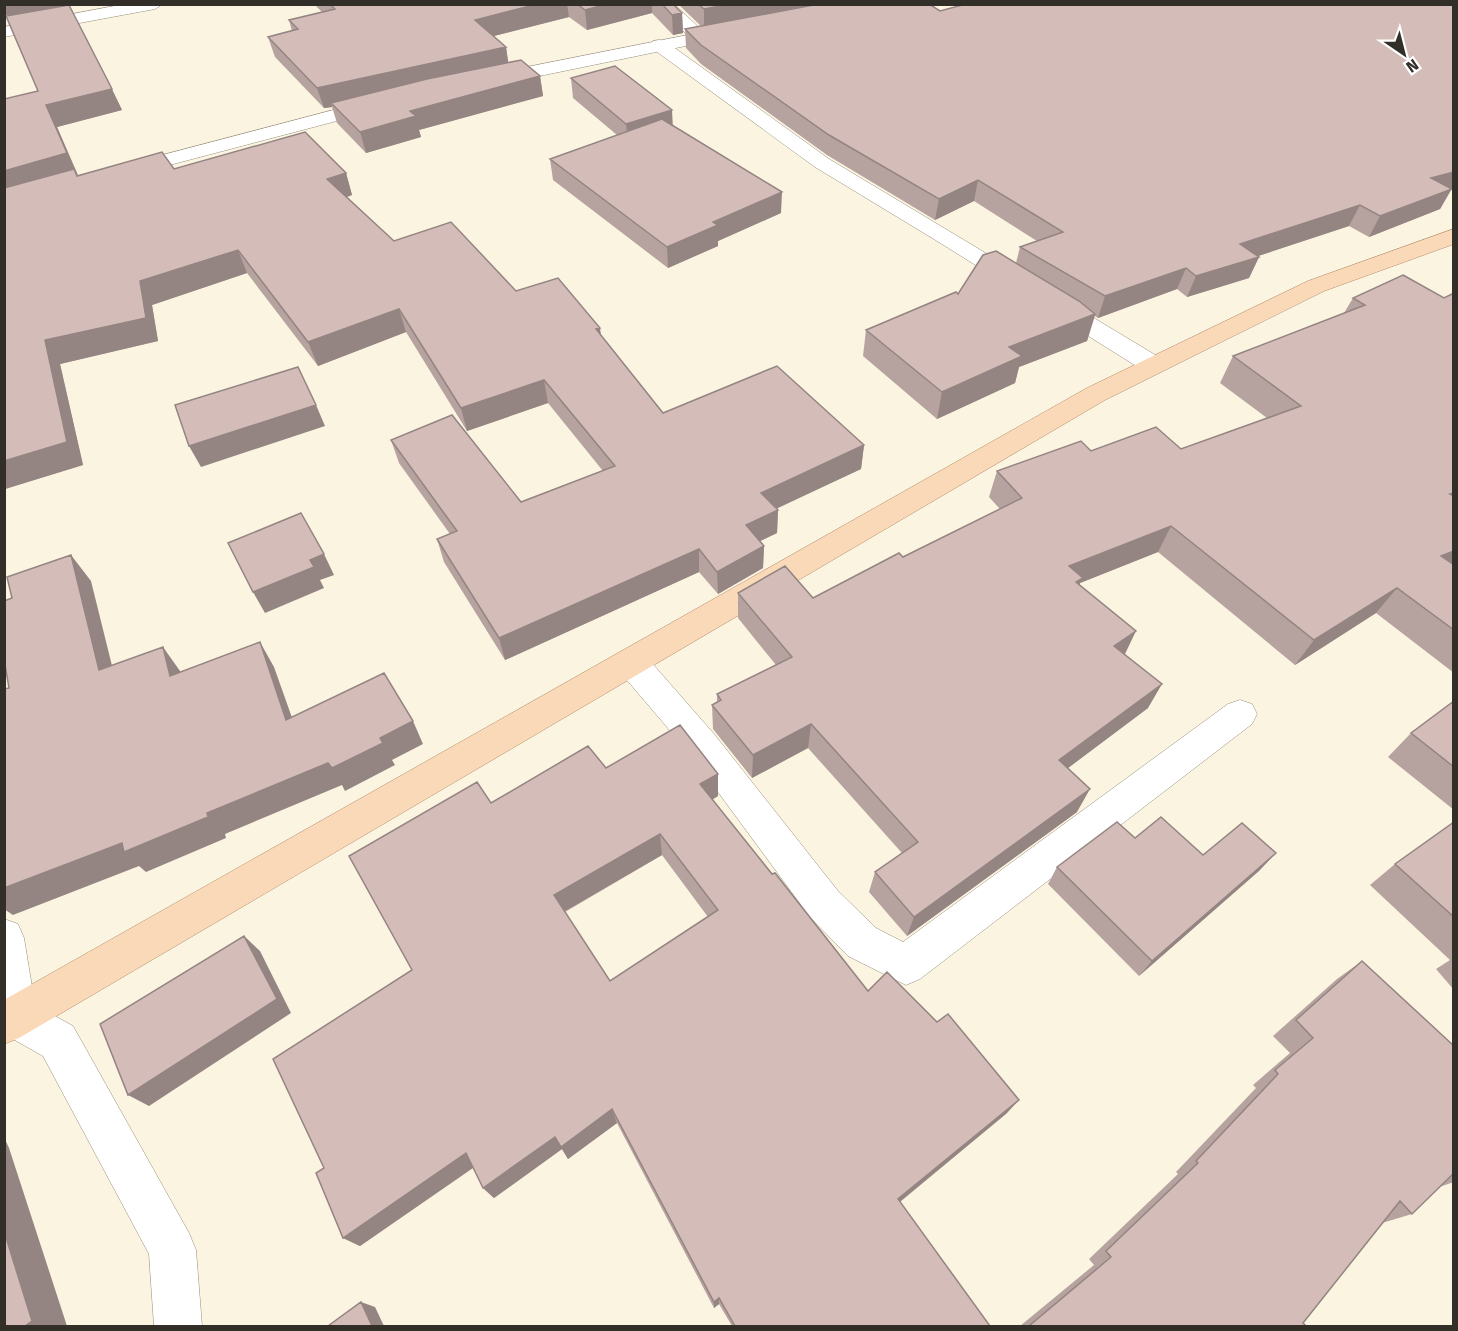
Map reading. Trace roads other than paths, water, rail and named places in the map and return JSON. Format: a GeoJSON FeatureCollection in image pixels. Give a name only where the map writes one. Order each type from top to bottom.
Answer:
{"type":"FeatureCollection","features":[{"type":"Feature","properties":{"kind":"main road"},"geometry":{"type":"LineString","coordinates":[[10,1020],[1085,400],[1316,286],[1454,236]]}},
{"type":"Feature","properties":{"kind":"street"},"geometry":{"type":"LineString","coordinates":[[4,32],[155,4]]}},
{"type":"Feature","properties":{"kind":"street"},"geometry":{"type":"LineString","coordinates":[[664,4],[700,37]]}},
{"type":"Feature","properties":{"kind":"street"},"geometry":{"type":"LineString","coordinates":[[472,84],[747,28]]}},
{"type":"Feature","properties":{"kind":"street"},"geometry":{"type":"LineString","coordinates":[[659,45],[822,163],[950,239],[1153,365]]}},
{"type":"Feature","properties":{"kind":"street"},"geometry":{"type":"LineString","coordinates":[[104,177],[402,99]]}},
{"type":"Feature","properties":{"kind":"street"},"geometry":{"type":"LineString","coordinates":[[632,663],[702,744],[824,904],[862,942],[906,965],[1240,714]]}},
{"type":"Feature","properties":{"kind":"street"},"geometry":{"type":"LineString","coordinates":[[4,938],[10,1020],[58,1041],[172,1250],[178,1326]]}}]}
